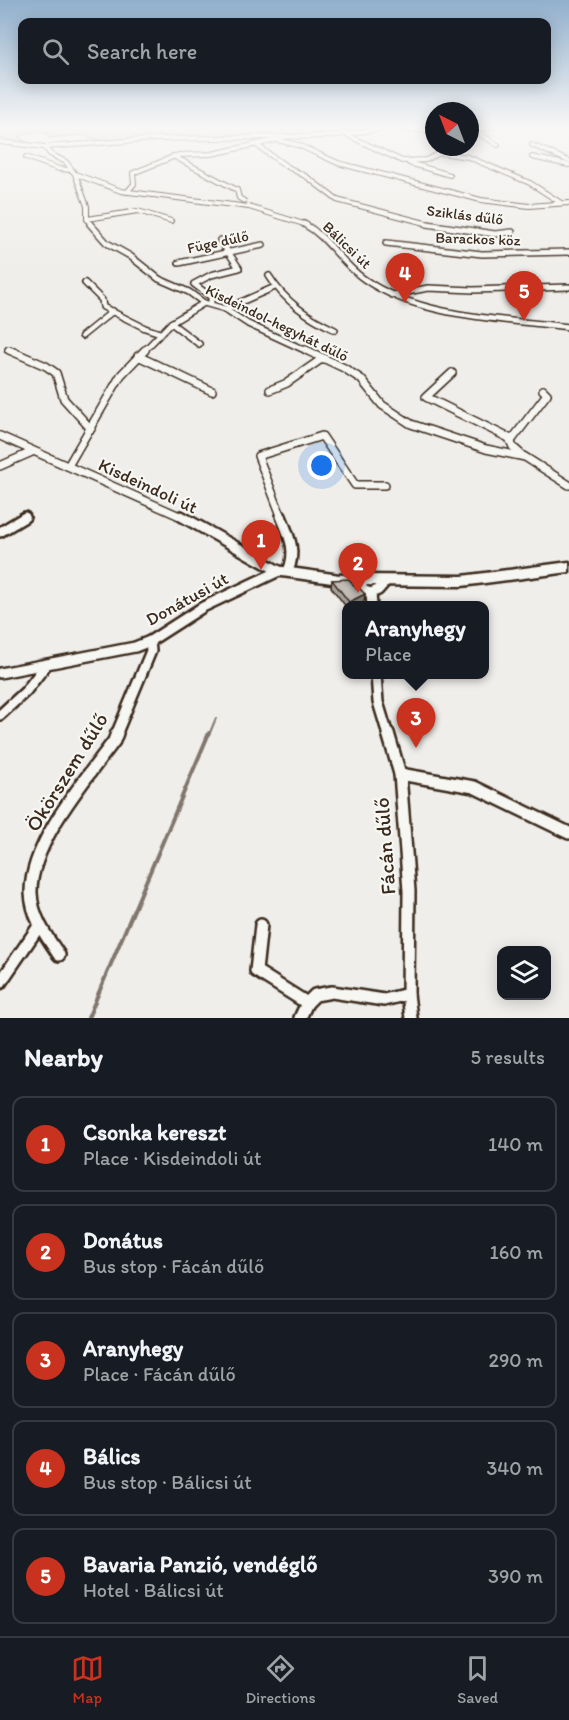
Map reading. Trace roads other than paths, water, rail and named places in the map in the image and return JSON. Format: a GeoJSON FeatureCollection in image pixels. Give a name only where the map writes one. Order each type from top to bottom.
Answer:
{"type":"FeatureCollection","features":[{"type":"Feature","properties":{"kind":"street","name":"Kisdeindol-hegyhát dűlő"},"geometry":{"type":"LineString","coordinates":[[74,175],[87,206],[87,219],[107,243],[130,256],[159,279],[189,292],[207,304],[225,309],[248,324],[323,358],[360,379],[382,405],[411,424],[486,449],[525,457],[569,485]]}},
{"type":"Feature","properties":{"kind":"street","name":"Bálicsi út"},"geometry":{"type":"LineString","coordinates":[[80,175],[127,192],[249,207],[314,229],[335,254],[365,280],[392,295],[439,310],[569,327]]}},
{"type":"Feature","properties":{"kind":"street"},"geometry":{"type":"LineString","coordinates":[[127,192],[134,184],[133,175]]}},
{"type":"Feature","properties":{"kind":"street"},"geometry":{"type":"LineString","coordinates":[[208,175],[237,190],[239,198],[249,203],[249,207]]}},
{"type":"Feature","properties":{"kind":"street","name":"Sziklás dűlő"},"geometry":{"type":"LineString","coordinates":[[302,175],[337,200],[440,227],[455,226],[497,234],[512,232]]}},
{"type":"Feature","properties":{"kind":"street"},"geometry":{"type":"LineString","coordinates":[[382,175],[481,200],[529,206],[569,203]]}},
{"type":"Feature","properties":{"kind":"street"},"geometry":{"type":"LineString","coordinates":[[510,175],[531,183],[561,202]]}},
{"type":"Feature","properties":{"kind":"street"},"geometry":{"type":"LineString","coordinates":[[238,206],[237,203],[244,201]]}},
{"type":"Feature","properties":{"kind":"street"},"geometry":{"type":"LineString","coordinates":[[87,219],[138,211],[171,221]]}},
{"type":"Feature","properties":{"kind":"street"},"geometry":{"type":"LineString","coordinates":[[68,466],[91,429],[112,388],[138,356],[171,323],[207,304],[211,297],[194,284],[212,275],[239,268],[220,240]]}},
{"type":"Feature","properties":{"kind":"street","name":"Barackos köz"},"geometry":{"type":"LineString","coordinates":[[386,243],[482,254],[569,252]]}},
{"type":"Feature","properties":{"kind":"street","name":"Füge dűlő"},"geometry":{"type":"LineString","coordinates":[[179,263],[263,245]]}},
{"type":"Feature","properties":{"kind":"street"},"geometry":{"type":"LineString","coordinates":[[269,276],[275,287],[294,307],[335,330]]}},
{"type":"Feature","properties":{"kind":"street"},"geometry":{"type":"LineString","coordinates":[[85,283],[102,300],[103,307],[140,327],[159,333]]}},
{"type":"Feature","properties":{"kind":"street"},"geometry":{"type":"LineString","coordinates":[[225,309],[275,287]]}},
{"type":"Feature","properties":{"kind":"street"},"geometry":{"type":"LineString","coordinates":[[392,295],[428,288],[473,290],[569,287]]}},
{"type":"Feature","properties":{"kind":"street"},"geometry":{"type":"LineString","coordinates":[[82,336],[113,311]]}},
{"type":"Feature","properties":{"kind":"street"},"geometry":{"type":"LineString","coordinates":[[171,323],[200,344]]}},
{"type":"Feature","properties":{"kind":"street"},"geometry":{"type":"LineString","coordinates":[[9,350],[46,366],[56,373],[64,399],[91,429]]}},
{"type":"Feature","properties":{"kind":"street"},"geometry":{"type":"LineString","coordinates":[[138,356],[212,391]]}},
{"type":"Feature","properties":{"kind":"street"},"geometry":{"type":"LineString","coordinates":[[270,390],[287,383],[323,358]]}},
{"type":"Feature","properties":{"kind":"street"},"geometry":{"type":"LineString","coordinates":[[452,373],[426,397],[511,441],[513,447],[525,457]]}},
{"type":"Feature","properties":{"kind":"street"},"geometry":{"type":"LineString","coordinates":[[511,441],[547,394],[543,390]]}},
{"type":"Feature","properties":{"kind":"street","name":"Kisdeindoli út"},"geometry":{"type":"LineString","coordinates":[[0,436],[182,517],[263,564],[284,571]]}},
{"type":"Feature","properties":{"kind":"street"},"geometry":{"type":"LineString","coordinates":[[284,571],[293,560],[292,542],[258,456],[288,449],[322,436],[355,485],[385,484]]}},
{"type":"Feature","properties":{"kind":"street"},"geometry":{"type":"LineString","coordinates":[[0,466],[32,452]]}},
{"type":"Feature","properties":{"kind":"street"},"geometry":{"type":"LineString","coordinates":[[0,532],[25,518]]}},
{"type":"Feature","properties":{"kind":"street"},"geometry":{"type":"LineString","coordinates":[[284,571],[336,579],[462,581],[569,567]]}},
{"type":"Feature","properties":{"kind":"street","name":"Donátusi út"},"geometry":{"type":"LineString","coordinates":[[0,673],[117,652],[150,641],[203,607],[284,571]]}},
{"type":"Feature","properties":{"kind":"street"},"geometry":{"type":"LineString","coordinates":[[362,580],[362,590],[371,593]]}},
{"type":"Feature","properties":{"kind":"street"},"geometry":{"type":"LineString","coordinates":[[371,593],[386,581]]}},
{"type":"Feature","properties":{"kind":"street"},"geometry":{"type":"LineString","coordinates":[[371,593],[372,601]]}},
{"type":"Feature","properties":{"kind":"street","name":"Ökörszem dűlő"},"geometry":{"type":"LineString","coordinates":[[59,955],[39,926],[31,893],[32,879],[44,844],[60,813],[114,741],[151,651],[150,641]]}},
{"type":"Feature","properties":{"kind":"street"},"geometry":{"type":"LineString","coordinates":[[0,715],[26,691],[46,665]]}},
{"type":"Feature","properties":{"kind":"street","name":"Fácán dűlő"},"geometry":{"type":"LineString","coordinates":[[376,679],[378,702],[400,774],[409,891],[408,994],[411,1018]]}},
{"type":"Feature","properties":{"kind":"street"},"geometry":{"type":"LineString","coordinates":[[400,774],[474,787],[569,833]]}},
{"type":"Feature","properties":{"kind":"street"},"geometry":{"type":"LineString","coordinates":[[261,925],[256,971],[307,1003]]}},
{"type":"Feature","properties":{"kind":"street"},"geometry":{"type":"LineString","coordinates":[[0,983],[39,926]]}},
{"type":"Feature","properties":{"kind":"street"},"geometry":{"type":"LineString","coordinates":[[300,1018],[307,1003],[315,995],[332,992],[384,1000],[408,994]]}},
{"type":"Feature","properties":{"kind":"waterway"},"geometry":{"type":"LineString","coordinates":[[209,735],[216,718]]}},
{"type":"Feature","properties":{"kind":"waterway"},"geometry":{"type":"LineString","coordinates":[[88,1018],[209,733]]}},
{"type":"Feature","properties":{"kind":"place","name":"Bálics"},"geometry":{"type":"Point","coordinates":[405,303]}},
{"type":"Feature","properties":{"kind":"place","name":"Bavaria Panzió, vendéglő"},"geometry":{"type":"Point","coordinates":[524,321]}},
{"type":"Feature","properties":{"kind":"place","name":"Csonka kereszt"},"geometry":{"type":"Point","coordinates":[261,570]}},
{"type":"Feature","properties":{"kind":"place","name":"Donátus"},"geometry":{"type":"Point","coordinates":[358,593]}},
{"type":"Feature","properties":{"kind":"place","name":"Aranyhegy"},"geometry":{"type":"Point","coordinates":[416,748]}}]}
